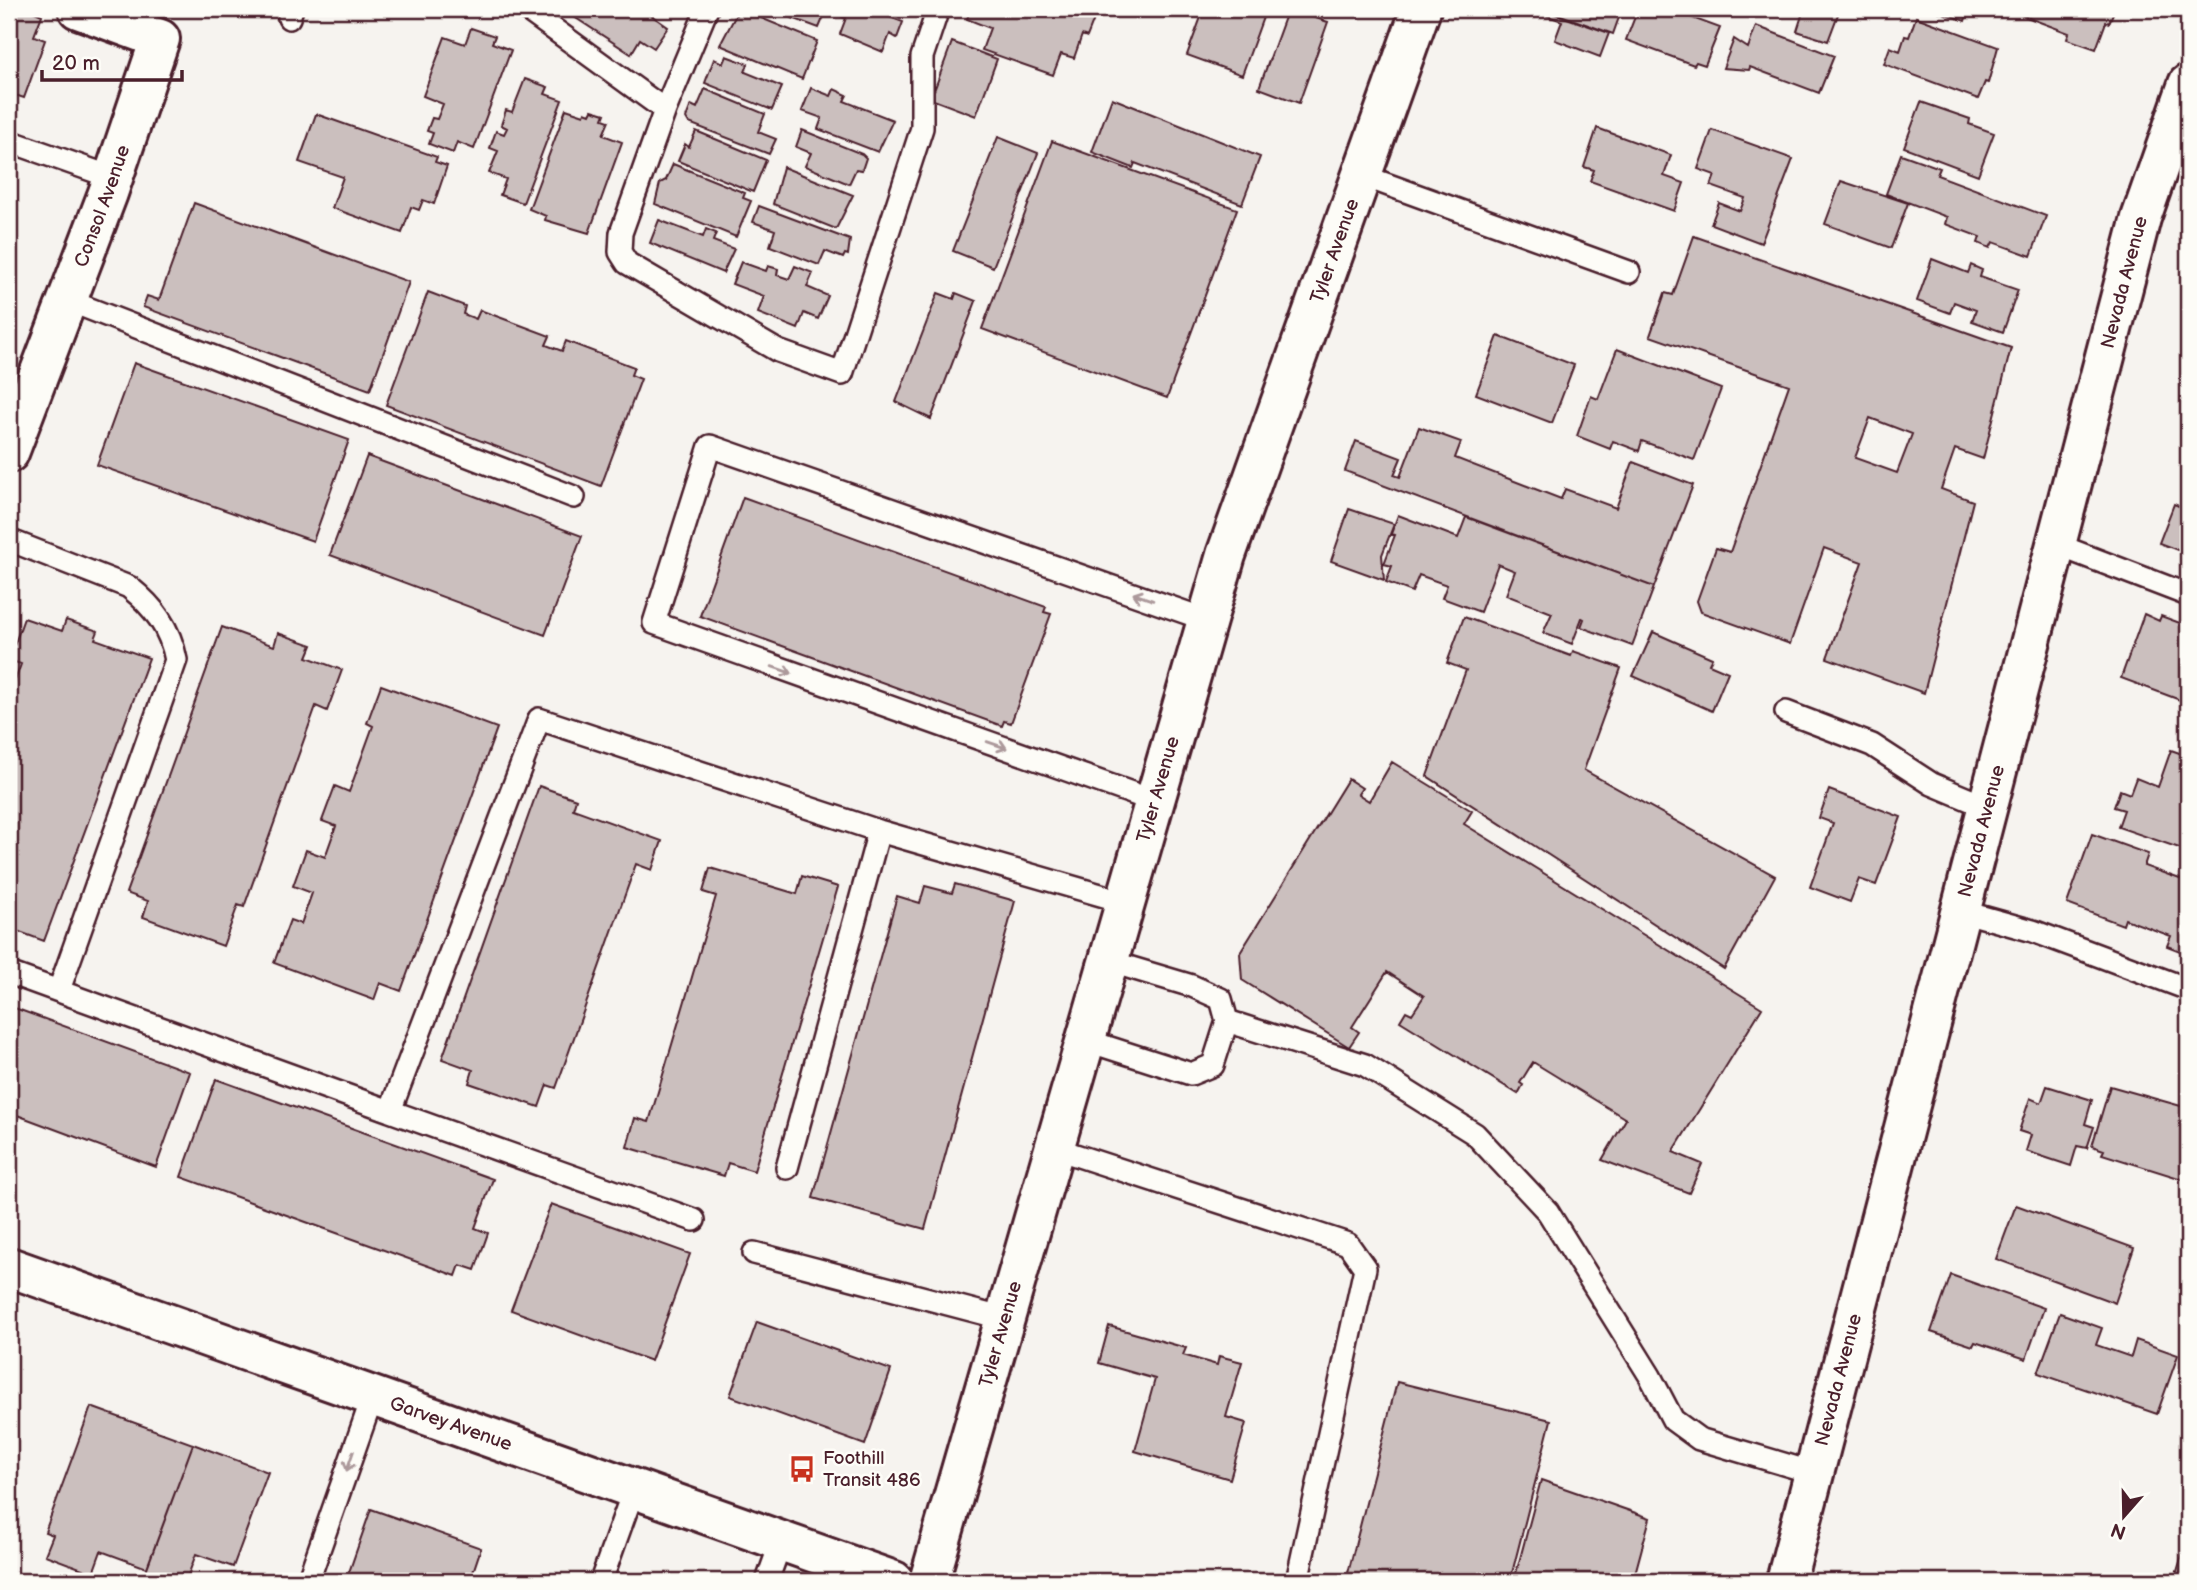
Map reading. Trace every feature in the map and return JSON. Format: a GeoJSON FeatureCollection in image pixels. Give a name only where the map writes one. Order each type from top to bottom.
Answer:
{"type":"FeatureCollection","features":[{"type":"Feature","properties":{"kind":"main road","name":"Consol Avenue"},"geometry":{"type":"LineString","coordinates":[[9,453],[20,391],[67,300],[114,178],[160,39],[78,9]]}},
{"type":"Feature","properties":{"kind":"main road","name":"Tyler Avenue"},"geometry":{"type":"LineString","coordinates":[[929,1581],[1226,555],[1421,9]]}},
{"type":"Feature","properties":{"kind":"main road","name":"Nevada Avenue"},"geometry":{"type":"LineString","coordinates":[[1786,1581],[2141,218],[2188,84]]}},
{"type":"Feature","properties":{"kind":"main road","name":"Garvey Avenue"},"geometry":{"type":"LineString","coordinates":[[9,1267],[894,1581]]}},
{"type":"Feature","properties":{"kind":"lane"},"geometry":{"type":"LineString","coordinates":[[526,9],[665,110]]}},
{"type":"Feature","properties":{"kind":"lane"},"geometry":{"type":"LineString","coordinates":[[707,9],[665,110],[621,233],[620,252],[627,262],[778,351],[842,374],[922,128],[922,57],[938,9]]}},
{"type":"Feature","properties":{"kind":"lane"},"geometry":{"type":"LineString","coordinates":[[9,141],[114,178]]}},
{"type":"Feature","properties":{"kind":"lane"},"geometry":{"type":"LineString","coordinates":[[1361,175],[1629,272]]}},
{"type":"Feature","properties":{"kind":"lane"},"geometry":{"type":"LineString","coordinates":[[67,300],[575,497]]}},
{"type":"Feature","properties":{"kind":"lane"},"geometry":{"type":"LineString","coordinates":[[1154,801],[717,648],[654,623],[709,446],[1207,620]]}},
{"type":"Feature","properties":{"kind":"lane"},"geometry":{"type":"LineString","coordinates":[[9,540],[129,587],[145,600],[163,622],[170,634],[176,660],[59,990]]}},
{"type":"Feature","properties":{"kind":"lane"},"geometry":{"type":"LineString","coordinates":[[2055,544],[2188,595]]}},
{"type":"Feature","properties":{"kind":"lane"},"geometry":{"type":"LineString","coordinates":[[1786,712],[1872,745],[1932,784],[1987,807]]}},
{"type":"Feature","properties":{"kind":"lane"},"geometry":{"type":"LineString","coordinates":[[390,1111],[539,719],[879,831],[1125,902]]}},
{"type":"Feature","properties":{"kind":"lane"},"geometry":{"type":"LineString","coordinates":[[786,1168],[879,831]]}},
{"type":"Feature","properties":{"kind":"lane"},"geometry":{"type":"LineString","coordinates":[[1961,911],[2033,931],[2188,989]]}},
{"type":"Feature","properties":{"kind":"lane"},"geometry":{"type":"LineString","coordinates":[[1085,1040],[1191,1074],[1213,1065],[1227,1021],[1221,999],[1192,986],[1108,961]]}},
{"type":"Feature","properties":{"kind":"lane"},"geometry":{"type":"LineString","coordinates":[[9,973],[694,1220]]}},
{"type":"Feature","properties":{"kind":"lane"},"geometry":{"type":"LineString","coordinates":[[1227,1021],[1366,1065],[1475,1134],[1548,1212],[1650,1376],[1673,1420],[1699,1439],[1814,1473]]}},
{"type":"Feature","properties":{"kind":"lane"},"geometry":{"type":"LineString","coordinates":[[1054,1148],[1348,1244],[1365,1268],[1297,1581]]}},
{"type":"Feature","properties":{"kind":"lane"},"geometry":{"type":"LineString","coordinates":[[754,1254],[1005,1319]]}},
{"type":"Feature","properties":{"kind":"lane"},"geometry":{"type":"LineString","coordinates":[[308,1581],[373,1396]]}},
{"type":"Feature","properties":{"kind":"lane"},"geometry":{"type":"LineString","coordinates":[[601,1581],[634,1489]]}},
{"type":"Feature","properties":{"kind":"lane"},"geometry":{"type":"LineString","coordinates":[[767,1581],[781,1542]]}},
{"type":"Feature","properties":{"kind":"building"},"geometry":{"type":"Polygon","coordinates":[[[9,9],[28,9],[42,15],[34,36],[45,40],[24,98],[9,93],[9,9]]]}},
{"type":"Feature","properties":{"kind":"building"},"geometry":{"type":"Polygon","coordinates":[[[562,9],[651,9],[648,13],[668,27],[654,48],[640,39],[631,54],[562,9]]]}},
{"type":"Feature","properties":{"kind":"building"},"geometry":{"type":"Polygon","coordinates":[[[739,9],[817,41],[802,79],[720,45],[739,9]]]}},
{"type":"Feature","properties":{"kind":"building"},"geometry":{"type":"Polygon","coordinates":[[[768,9],[827,9],[819,28],[768,9]]]}},
{"type":"Feature","properties":{"kind":"building"},"geometry":{"type":"Polygon","coordinates":[[[845,9],[868,9],[903,22],[897,38],[890,34],[883,52],[840,34],[846,18],[842,17],[845,9]]]}},
{"type":"Feature","properties":{"kind":"building"},"geometry":{"type":"Polygon","coordinates":[[[968,9],[1090,9],[1089,17],[1094,19],[1087,37],[1082,35],[1074,58],[1061,54],[1053,75],[982,50],[990,28],[967,19],[970,11],[968,9]]]}},
{"type":"Feature","properties":{"kind":"building"},"geometry":{"type":"Polygon","coordinates":[[[1204,9],[1266,9],[1242,75],[1187,55],[1204,9]]]}},
{"type":"Feature","properties":{"kind":"building"},"geometry":{"type":"Polygon","coordinates":[[[1288,9],[1328,22],[1299,103],[1259,88],[1288,9]]]}},
{"type":"Feature","properties":{"kind":"building"},"geometry":{"type":"Polygon","coordinates":[[[1544,9],[1622,9],[1613,34],[1544,9]]]}},
{"type":"Feature","properties":{"kind":"building"},"geometry":{"type":"Polygon","coordinates":[[[1638,9],[1668,9],[1720,28],[1705,65],[1696,62],[1694,65],[1626,40],[1638,9]]]}},
{"type":"Feature","properties":{"kind":"building"},"geometry":{"type":"Polygon","coordinates":[[[1804,9],[1840,9],[1828,41],[1797,31],[1804,9]]]}},
{"type":"Feature","properties":{"kind":"building"},"geometry":{"type":"Polygon","coordinates":[[[1932,9],[1969,9],[1965,21],[1932,9]]]}},
{"type":"Feature","properties":{"kind":"building"},"geometry":{"type":"Polygon","coordinates":[[[2024,9],[2114,11],[2109,23],[2106,22],[2096,49],[2067,39],[2069,33],[2021,15],[2024,9]]]}},
{"type":"Feature","properties":{"kind":"building"},"geometry":{"type":"Polygon","coordinates":[[[1544,10],[1609,33],[1600,57],[1555,40],[1562,21],[1542,14],[1544,10]]]}},
{"type":"Feature","properties":{"kind":"building"},"geometry":{"type":"Polygon","coordinates":[[[1916,17],[1998,47],[1988,83],[1985,82],[1978,99],[1884,64],[1890,47],[1900,51],[1905,36],[1909,37],[1916,17]]]}},
{"type":"Feature","properties":{"kind":"building"},"geometry":{"type":"Polygon","coordinates":[[[1756,26],[1834,56],[1819,93],[1750,67],[1749,70],[1723,68],[1734,39],[1748,48],[1756,26]]]}},
{"type":"Feature","properties":{"kind":"building"},"geometry":{"type":"Polygon","coordinates":[[[471,28],[495,36],[492,43],[511,50],[474,149],[457,142],[453,153],[429,144],[433,133],[427,131],[432,118],[437,119],[443,104],[423,96],[445,37],[465,44],[471,28]]]}},
{"type":"Feature","properties":{"kind":"building"},"geometry":{"type":"Polygon","coordinates":[[[952,42],[997,59],[976,116],[931,99],[952,42]]]}},
{"type":"Feature","properties":{"kind":"building"},"geometry":{"type":"Polygon","coordinates":[[[726,56],[748,64],[745,72],[782,87],[772,110],[705,83],[714,59],[723,63],[726,56]]]}},
{"type":"Feature","properties":{"kind":"building"},"geometry":{"type":"Polygon","coordinates":[[[525,79],[548,87],[545,94],[562,100],[523,203],[500,195],[506,179],[489,173],[498,151],[490,148],[496,131],[504,134],[507,128],[501,125],[506,110],[512,112],[525,79]]]}},
{"type":"Feature","properties":{"kind":"building"},"geometry":{"type":"Polygon","coordinates":[[[811,88],[831,96],[834,89],[847,95],[844,101],[893,120],[878,152],[818,129],[822,118],[802,111],[811,88]]]}},
{"type":"Feature","properties":{"kind":"building"},"geometry":{"type":"Polygon","coordinates":[[[705,89],[765,114],[758,132],[776,139],[769,154],[689,123],[686,118],[691,105],[697,108],[705,89]]]}},
{"type":"Feature","properties":{"kind":"building"},"geometry":{"type":"Polygon","coordinates":[[[1112,98],[1260,157],[1242,204],[1135,163],[1133,168],[1092,152],[1112,98]]]}},
{"type":"Feature","properties":{"kind":"building"},"geometry":{"type":"Polygon","coordinates":[[[1921,102],[1970,119],[1969,124],[1994,133],[1978,175],[1904,147],[1921,102]]]}},
{"type":"Feature","properties":{"kind":"building"},"geometry":{"type":"Polygon","coordinates":[[[566,109],[584,115],[585,112],[590,114],[592,110],[605,114],[603,119],[609,121],[603,135],[622,142],[589,233],[545,220],[546,216],[529,209],[566,109]]]}},
{"type":"Feature","properties":{"kind":"building"},"geometry":{"type":"Polygon","coordinates":[[[316,114],[437,157],[435,162],[447,166],[434,204],[423,200],[419,210],[411,207],[402,233],[332,208],[343,177],[299,162],[316,114]]]}},
{"type":"Feature","properties":{"kind":"building"},"geometry":{"type":"Polygon","coordinates":[[[1597,128],[1671,155],[1664,176],[1684,183],[1674,211],[1590,181],[1594,170],[1584,167],[1597,128]]]}},
{"type":"Feature","properties":{"kind":"building"},"geometry":{"type":"Polygon","coordinates":[[[802,130],[862,154],[866,158],[862,170],[856,169],[849,184],[805,166],[811,153],[796,147],[802,130]]]}},
{"type":"Feature","properties":{"kind":"building"},"geometry":{"type":"Polygon","coordinates":[[[1712,130],[1793,159],[1761,243],[1711,224],[1719,203],[1740,211],[1745,198],[1711,186],[1715,175],[1698,169],[1712,130]]]}},
{"type":"Feature","properties":{"kind":"building"},"geometry":{"type":"Polygon","coordinates":[[[696,131],[766,160],[753,192],[678,161],[685,144],[689,147],[696,131]]]}},
{"type":"Feature","properties":{"kind":"building"},"geometry":{"type":"Polygon","coordinates":[[[998,137],[1038,153],[993,267],[953,251],[998,137]]]}},
{"type":"Feature","properties":{"kind":"building"},"geometry":{"type":"Polygon","coordinates":[[[1052,141],[1237,209],[1167,398],[982,329],[1052,141]]]}},
{"type":"Feature","properties":{"kind":"building"},"geometry":{"type":"Polygon","coordinates":[[[1901,154],[1940,168],[1937,175],[2046,216],[2031,256],[1993,242],[1990,248],[1978,243],[1980,237],[1945,224],[1947,217],[1886,194],[1901,154]]]}},
{"type":"Feature","properties":{"kind":"building"},"geometry":{"type":"Polygon","coordinates":[[[673,164],[745,193],[743,198],[751,201],[736,237],[655,204],[660,183],[666,180],[673,164]]]}},
{"type":"Feature","properties":{"kind":"building"},"geometry":{"type":"Polygon","coordinates":[[[783,167],[853,195],[836,229],[773,204],[783,167]]]}},
{"type":"Feature","properties":{"kind":"building"},"geometry":{"type":"Polygon","coordinates":[[[1841,181],[1908,203],[1891,248],[1825,224],[1841,181]]]}},
{"type":"Feature","properties":{"kind":"building"},"geometry":{"type":"Polygon","coordinates":[[[194,203],[409,282],[370,390],[143,307],[147,296],[159,300],[194,203]]]}},
{"type":"Feature","properties":{"kind":"building"},"geometry":{"type":"Polygon","coordinates":[[[759,206],[850,240],[848,255],[845,254],[843,258],[825,251],[819,265],[770,246],[775,230],[753,222],[759,206]]]}},
{"type":"Feature","properties":{"kind":"building"},"geometry":{"type":"Polygon","coordinates":[[[659,220],[703,237],[706,229],[716,233],[713,241],[734,249],[723,273],[650,243],[659,220]]]}},
{"type":"Feature","properties":{"kind":"building"},"geometry":{"type":"Polygon","coordinates":[[[1694,236],[2011,348],[1983,459],[1955,449],[1941,489],[1973,501],[1924,693],[1827,658],[1862,562],[1824,548],[1790,644],[1701,612],[1697,601],[1716,548],[1730,552],[1789,385],[1650,336],[1665,293],[1673,295],[1694,236]],[[1870,418],[1855,458],[1897,473],[1912,434],[1870,418]]]}},
{"type":"Feature","properties":{"kind":"building"},"geometry":{"type":"Polygon","coordinates":[[[1932,259],[1968,273],[1971,265],[1982,270],[1980,277],[2018,290],[2003,332],[1972,321],[1976,310],[1954,302],[1950,313],[1917,301],[1932,259]]]}},
{"type":"Feature","properties":{"kind":"building"},"geometry":{"type":"Polygon","coordinates":[[[741,262],[766,271],[768,266],[778,269],[777,275],[789,279],[795,266],[813,273],[807,287],[828,296],[818,319],[804,313],[798,329],[758,313],[764,296],[732,284],[741,262]]]}},
{"type":"Feature","properties":{"kind":"building"},"geometry":{"type":"Polygon","coordinates":[[[428,292],[465,306],[463,314],[476,319],[480,310],[550,336],[546,345],[562,351],[566,341],[634,367],[631,375],[641,379],[601,486],[386,405],[428,292]]]}},
{"type":"Feature","properties":{"kind":"building"},"geometry":{"type":"Polygon","coordinates":[[[938,293],[954,299],[956,293],[976,301],[931,419],[896,402],[938,293]]]}},
{"type":"Feature","properties":{"kind":"building"},"geometry":{"type":"Polygon","coordinates":[[[1498,336],[1574,365],[1552,423],[1476,394],[1498,336]]]}},
{"type":"Feature","properties":{"kind":"building"},"geometry":{"type":"Polygon","coordinates":[[[1617,349],[1721,389],[1694,460],[1642,441],[1639,451],[1613,441],[1610,449],[1577,436],[1591,396],[1598,399],[1617,349]]]}},
{"type":"Feature","properties":{"kind":"building"},"geometry":{"type":"Polygon","coordinates":[[[134,363],[349,440],[313,541],[97,465],[134,363]]]}},
{"type":"Feature","properties":{"kind":"building"},"geometry":{"type":"Polygon","coordinates":[[[1419,427],[1461,442],[1455,458],[1561,499],[1565,489],[1616,508],[1633,462],[1693,485],[1654,587],[1345,471],[1356,441],[1401,458],[1394,475],[1400,477],[1419,427]]]}},
{"type":"Feature","properties":{"kind":"building"},"geometry":{"type":"Polygon","coordinates":[[[367,456],[582,536],[545,635],[330,555],[367,456]]]}},
{"type":"Feature","properties":{"kind":"building"},"geometry":{"type":"Polygon","coordinates":[[[2188,490],[2188,554],[2159,543],[2174,504],[2181,507],[2188,490]]]}},
{"type":"Feature","properties":{"kind":"building"},"geometry":{"type":"Polygon","coordinates":[[[743,497],[1046,607],[1044,612],[1051,614],[1011,723],[1004,721],[1002,726],[700,616],[743,497]]]}},
{"type":"Feature","properties":{"kind":"building"},"geometry":{"type":"Polygon","coordinates":[[[1349,509],[1394,524],[1382,555],[1384,580],[1331,561],[1349,509]]]}},
{"type":"Feature","properties":{"kind":"building"},"geometry":{"type":"Polygon","coordinates":[[[1398,515],[1458,538],[1466,517],[1654,587],[1632,646],[1581,627],[1582,618],[1572,644],[1543,633],[1552,613],[1506,595],[1515,571],[1498,564],[1480,612],[1442,598],[1447,585],[1419,575],[1412,592],[1386,582],[1392,566],[1384,564],[1395,535],[1391,534],[1398,515]]]}},
{"type":"Feature","properties":{"kind":"building"},"geometry":{"type":"Polygon","coordinates":[[[2144,614],[2159,621],[2161,616],[2188,626],[2188,703],[2121,678],[2144,614]]]}},
{"type":"Feature","properties":{"kind":"building"},"geometry":{"type":"Polygon","coordinates":[[[1464,617],[1571,656],[1573,651],[1621,668],[1584,770],[1775,876],[1724,969],[1427,776],[1466,670],[1447,663],[1464,617]]]}},
{"type":"Feature","properties":{"kind":"building"},"geometry":{"type":"Polygon","coordinates":[[[24,618],[62,631],[66,620],[98,631],[95,639],[149,658],[44,941],[9,928],[9,697],[21,664],[9,660],[24,618]]]}},
{"type":"Feature","properties":{"kind":"building"},"geometry":{"type":"Polygon","coordinates":[[[222,627],[274,646],[278,633],[312,645],[307,657],[342,670],[327,711],[316,706],[244,907],[238,905],[223,946],[143,917],[148,901],[126,893],[222,627]]]}},
{"type":"Feature","properties":{"kind":"building"},"geometry":{"type":"Polygon","coordinates":[[[1653,632],[1712,658],[1709,664],[1728,672],[1712,711],[1633,676],[1653,632]]]}},
{"type":"Feature","properties":{"kind":"building"},"geometry":{"type":"Polygon","coordinates":[[[381,685],[497,728],[401,991],[380,983],[374,1000],[274,963],[290,920],[301,924],[312,893],[293,886],[306,850],[325,857],[336,826],[322,821],[335,786],[349,792],[373,726],[367,723],[381,685]]]}},
{"type":"Feature","properties":{"kind":"building"},"geometry":{"type":"Polygon","coordinates":[[[2171,750],[2188,756],[2188,842],[2185,850],[2118,827],[2124,810],[2114,807],[2120,790],[2130,794],[2136,778],[2158,787],[2171,750]]]}},
{"type":"Feature","properties":{"kind":"building"},"geometry":{"type":"Polygon","coordinates":[[[1392,762],[1472,811],[1464,824],[1762,1008],[1673,1152],[1702,1164],[1689,1193],[1602,1160],[1626,1119],[1533,1062],[1520,1083],[1523,1085],[1518,1094],[1400,1021],[1406,1011],[1412,1014],[1424,996],[1387,972],[1352,1027],[1359,1032],[1349,1047],[1242,980],[1240,953],[1348,779],[1362,788],[1358,794],[1369,801],[1392,762]]]}},
{"type":"Feature","properties":{"kind":"building"},"geometry":{"type":"Polygon","coordinates":[[[539,786],[576,799],[573,809],[662,841],[652,870],[636,864],[556,1088],[547,1085],[539,1107],[469,1083],[473,1070],[442,1059],[539,786]]]}},
{"type":"Feature","properties":{"kind":"building"},"geometry":{"type":"Polygon","coordinates":[[[1829,790],[1901,817],[1876,885],[1859,879],[1850,902],[1810,887],[1833,823],[1819,818],[1829,790]]]}},
{"type":"Feature","properties":{"kind":"building"},"geometry":{"type":"Polygon","coordinates":[[[2092,834],[2148,854],[2144,866],[2188,882],[2188,954],[2167,946],[2171,936],[2125,919],[2123,925],[2067,904],[2092,834]]]}},
{"type":"Feature","properties":{"kind":"building"},"geometry":{"type":"Polygon","coordinates":[[[710,868],[797,894],[802,876],[838,887],[754,1171],[728,1163],[724,1176],[627,1147],[635,1118],[649,1122],[716,896],[703,892],[710,868]]]}},
{"type":"Feature","properties":{"kind":"building"},"geometry":{"type":"Polygon","coordinates":[[[955,884],[1015,901],[925,1229],[813,1198],[897,896],[920,903],[925,886],[952,893],[955,884]]]}},
{"type":"Feature","properties":{"kind":"building"},"geometry":{"type":"Polygon","coordinates":[[[9,1006],[190,1072],[156,1167],[9,1112],[9,1006]]]}},
{"type":"Feature","properties":{"kind":"building"},"geometry":{"type":"Polygon","coordinates":[[[216,1079],[493,1179],[475,1228],[488,1233],[475,1270],[460,1265],[456,1276],[181,1177],[216,1079]]]}},
{"type":"Feature","properties":{"kind":"building"},"geometry":{"type":"Polygon","coordinates":[[[2047,1086],[2092,1100],[2085,1124],[2094,1127],[2087,1148],[2077,1146],[2071,1166],[2026,1151],[2031,1135],[2019,1131],[2030,1098],[2041,1103],[2047,1086]]]}},
{"type":"Feature","properties":{"kind":"building"},"geometry":{"type":"Polygon","coordinates":[[[2110,1086],[2188,1108],[2188,1168],[2185,1180],[2102,1154],[2104,1150],[2092,1146],[2110,1086]]]}},
{"type":"Feature","properties":{"kind":"building"},"geometry":{"type":"Polygon","coordinates":[[[551,1204],[690,1254],[651,1361],[511,1310],[551,1204]]]}},
{"type":"Feature","properties":{"kind":"building"},"geometry":{"type":"Polygon","coordinates":[[[2016,1205],[2134,1248],[2115,1303],[1996,1259],[2016,1205]]]}},
{"type":"Feature","properties":{"kind":"building"},"geometry":{"type":"Polygon","coordinates":[[[1951,1275],[2044,1308],[2026,1359],[1975,1342],[1973,1346],[1931,1332],[1951,1275]]]}},
{"type":"Feature","properties":{"kind":"building"},"geometry":{"type":"Polygon","coordinates":[[[2060,1313],[2102,1328],[2096,1345],[2131,1357],[2136,1340],[2178,1355],[2157,1414],[2038,1373],[2060,1313]]]}},
{"type":"Feature","properties":{"kind":"building"},"geometry":{"type":"Polygon","coordinates":[[[757,1322],[891,1370],[865,1445],[730,1396],[757,1322]]]}},
{"type":"Feature","properties":{"kind":"building"},"geometry":{"type":"Polygon","coordinates":[[[1109,1326],[1186,1348],[1183,1355],[1217,1365],[1219,1356],[1242,1362],[1226,1417],[1246,1423],[1230,1479],[1135,1451],[1155,1379],[1099,1363],[1109,1326]]]}},
{"type":"Feature","properties":{"kind":"building"},"geometry":{"type":"Polygon","coordinates":[[[1397,1382],[1551,1420],[1510,1581],[1346,1581],[1397,1382]]]}},
{"type":"Feature","properties":{"kind":"building"},"geometry":{"type":"Polygon","coordinates":[[[91,1407],[193,1444],[147,1568],[101,1551],[93,1573],[45,1555],[53,1535],[45,1532],[91,1407]]]}},
{"type":"Feature","properties":{"kind":"building"},"geometry":{"type":"Polygon","coordinates":[[[193,1444],[268,1472],[233,1567],[196,1554],[186,1581],[142,1581],[193,1444]]]}},
{"type":"Feature","properties":{"kind":"building"},"geometry":{"type":"Polygon","coordinates":[[[1541,1480],[1650,1518],[1633,1581],[1514,1581],[1541,1480]]]}},
{"type":"Feature","properties":{"kind":"building"},"geometry":{"type":"Polygon","coordinates":[[[371,1509],[481,1548],[470,1581],[346,1581],[371,1509]]]}},
{"type":"Feature","properties":{"kind":"building"},"geometry":{"type":"Polygon","coordinates":[[[2183,1552],[2188,1554],[2188,1581],[2174,1581],[2183,1552]]]}},
{"type":"Feature","properties":{"kind":"place","name":"Foothill Transit 486"},"geometry":{"type":"Point","coordinates":[802,1469]}}]}
